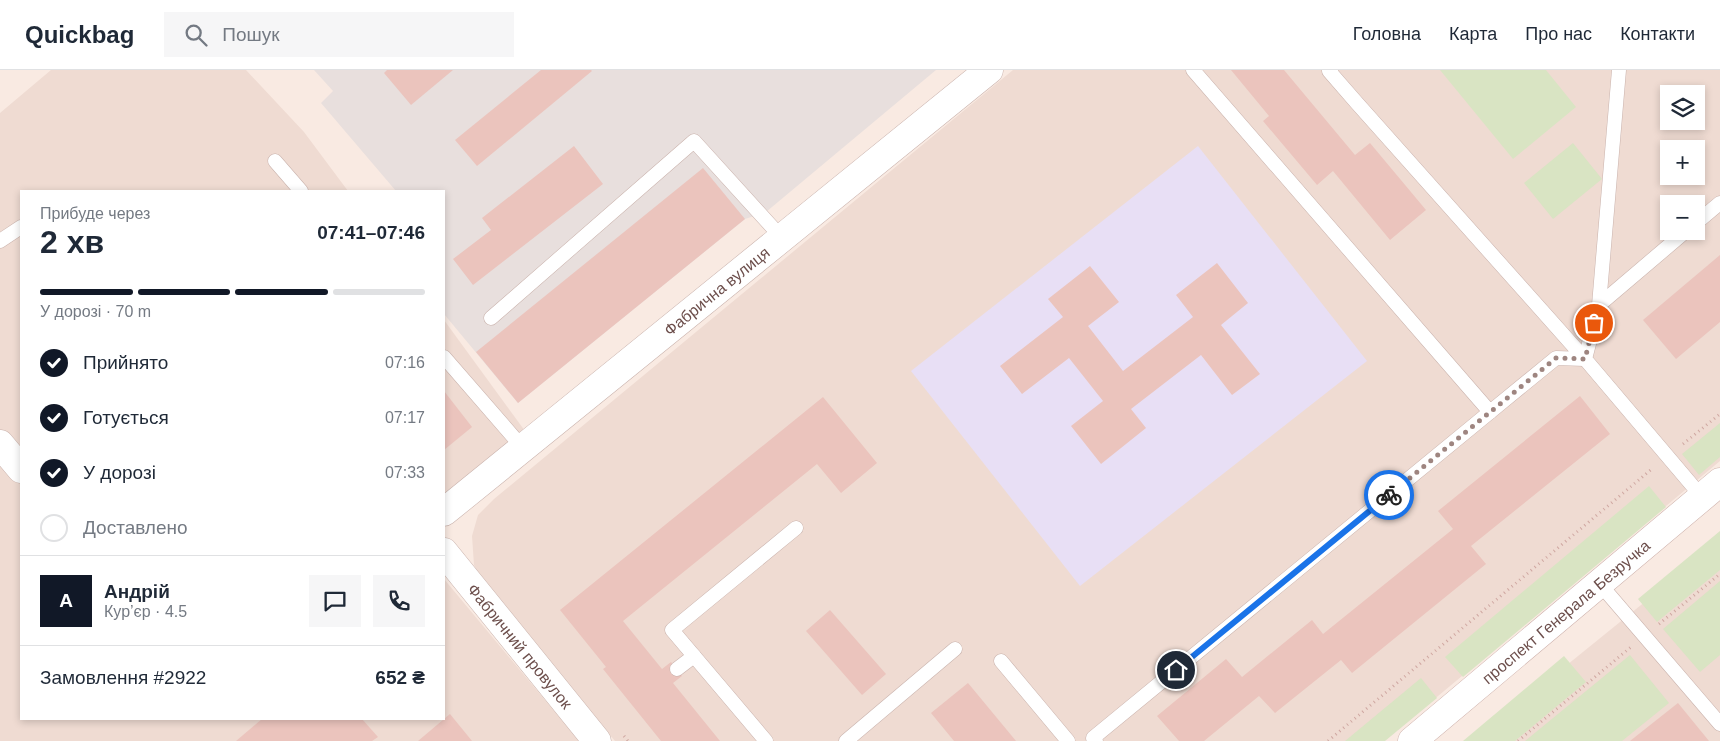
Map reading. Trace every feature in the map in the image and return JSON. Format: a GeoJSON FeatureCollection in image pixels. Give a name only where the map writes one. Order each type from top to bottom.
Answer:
{"type":"FeatureCollection","features":[{"type":"Feature","properties":{"kind":"street","name":"Фабрична вулиця"},"geometry":{"type":"LineString","coordinates":[[445,511],[990,70]]}},
{"type":"Feature","properties":{"kind":"street"},"geometry":{"type":"LineString","coordinates":[[0,444],[20,468]]}},
{"type":"Feature","properties":{"kind":"street","name":"проспект Генерала Безручка"},"geometry":{"type":"LineString","coordinates":[[1412,741],[1711,489]]}},
{"type":"Feature","properties":{"kind":"street","name":"Фабричний провулок"},"geometry":{"type":"LineString","coordinates":[[445,553],[597,741]]}},
{"type":"Feature","properties":{"kind":"lane"},"geometry":{"type":"LineString","coordinates":[[1193,70],[1490,412]]}},
{"type":"Feature","properties":{"kind":"lane"},"geometry":{"type":"LineString","coordinates":[[1331,70],[1329,71],[1356,102],[1585,359],[1667,457],[1711,489]]}},
{"type":"Feature","properties":{"kind":"lane"},"geometry":{"type":"LineString","coordinates":[[1585,359],[1599,305],[1619,70]]}},
{"type":"Feature","properties":{"kind":"lane"},"geometry":{"type":"LineString","coordinates":[[491,318],[694,141],[782,238]]}},
{"type":"Feature","properties":{"kind":"lane"},"geometry":{"type":"LineString","coordinates":[[275,161],[300,190]]}},
{"type":"Feature","properties":{"kind":"lane"},"geometry":{"type":"LineString","coordinates":[[1705,216],[1720,203]]}},
{"type":"Feature","properties":{"kind":"lane"},"geometry":{"type":"LineString","coordinates":[[0,241],[20,228]]}},
{"type":"Feature","properties":{"kind":"lane"},"geometry":{"type":"LineString","coordinates":[[1599,305],[1675,240]]}},
{"type":"Feature","properties":{"kind":"lane"},"geometry":{"type":"LineString","coordinates":[[445,358],[523,448]]}},
{"type":"Feature","properties":{"kind":"lane"},"geometry":{"type":"LineString","coordinates":[[1093,740],[1556,358],[1585,359]]}},
{"type":"Feature","properties":{"kind":"lane"},"geometry":{"type":"LineString","coordinates":[[766,741],[672,630],[796,528]]}},
{"type":"Feature","properties":{"kind":"lane"},"geometry":{"type":"LineString","coordinates":[[1599,583],[1720,724]]}},
{"type":"Feature","properties":{"kind":"lane"},"geometry":{"type":"LineString","coordinates":[[846,741],[955,649]]}},
{"type":"Feature","properties":{"kind":"lane"},"geometry":{"type":"LineString","coordinates":[[677,669],[694,656]]}},
{"type":"Feature","properties":{"kind":"lane"},"geometry":{"type":"LineString","coordinates":[[1001,661],[1068,741]]}},
{"type":"Feature","properties":{"kind":"path"},"geometry":{"type":"LineString","coordinates":[[1328,741],[1720,414]]}},
{"type":"Feature","properties":{"kind":"path"},"geometry":{"type":"LineString","coordinates":[[1518,741],[1720,574]]}},
{"type":"Feature","properties":{"kind":"shaded area"},"geometry":{"type":"Polygon","coordinates":[[[51,70],[246,70],[304,132],[347,190],[20,190],[20,720],[445,720],[445,580],[579,741],[0,741],[0,113],[51,70]]]}},
{"type":"Feature","properties":{"kind":"shaded area"},"geometry":{"type":"Polygon","coordinates":[[[314,70],[936,70],[766,212],[745,219],[518,403],[445,315],[445,190],[395,190],[321,103],[333,91],[314,70]]]}},
{"type":"Feature","properties":{"kind":"shaded area"},"geometry":{"type":"Polygon","coordinates":[[[1013,70],[1720,70],[1720,461],[1384,741],[615,741],[485,586],[474,565],[472,536],[478,515],[494,499],[1013,70]]]}},
{"type":"Feature","properties":{"kind":"shaded area"},"geometry":{"type":"Polygon","coordinates":[[[1198,146],[1367,361],[1080,586],[911,371],[1198,146]]]}},
{"type":"Feature","properties":{"kind":"shaded area"},"geometry":{"type":"Polygon","coordinates":[[[445,321],[525,431],[445,495],[445,321]]]}},
{"type":"Feature","properties":{"kind":"shaded area"},"geometry":{"type":"Polygon","coordinates":[[[1720,541],[1720,741],[1473,741],[1720,541]]]}},
{"type":"Feature","properties":{"kind":"green space"},"geometry":{"type":"Polygon","coordinates":[[[1440,70],[1546,70],[1576,107],[1513,159],[1440,70]]]}},
{"type":"Feature","properties":{"kind":"green space"},"geometry":{"type":"Polygon","coordinates":[[[1573,143],[1602,179],[1553,219],[1524,183],[1573,143]]]}},
{"type":"Feature","properties":{"kind":"green space"},"geometry":{"type":"Polygon","coordinates":[[[1720,423],[1720,457],[1699,475],[1682,454],[1720,423]]]}},
{"type":"Feature","properties":{"kind":"green space"},"geometry":{"type":"Polygon","coordinates":[[[1649,486],[1666,507],[1463,677],[1445,657],[1649,486]]]}},
{"type":"Feature","properties":{"kind":"green space"},"geometry":{"type":"Polygon","coordinates":[[[1720,531],[1720,570],[1657,622],[1638,599],[1720,531]]]}},
{"type":"Feature","properties":{"kind":"green space"},"geometry":{"type":"Polygon","coordinates":[[[1720,581],[1720,655],[1700,672],[1663,629],[1720,581]]]}},
{"type":"Feature","properties":{"kind":"green space"},"geometry":{"type":"Polygon","coordinates":[[[1630,655],[1669,703],[1622,741],[1525,741],[1630,655]]]}},
{"type":"Feature","properties":{"kind":"green space"},"geometry":{"type":"Polygon","coordinates":[[[1564,656],[1586,682],[1515,741],[1463,741],[1564,656]]]}},
{"type":"Feature","properties":{"kind":"green space"},"geometry":{"type":"Polygon","coordinates":[[[1421,678],[1437,698],[1385,741],[1345,741],[1421,678]]]}},
{"type":"Feature","properties":{"kind":"building"},"geometry":{"type":"Polygon","coordinates":[[[387,70],[453,70],[411,105],[384,73],[387,70]]]}},
{"type":"Feature","properties":{"kind":"building"},"geometry":{"type":"Polygon","coordinates":[[[541,70],[592,71],[477,166],[455,140],[541,70]]]}},
{"type":"Feature","properties":{"kind":"building"},"geometry":{"type":"Polygon","coordinates":[[[1231,70],[1284,70],[1355,155],[1370,143],[1426,210],[1390,240],[1333,171],[1317,185],[1263,121],[1269,116],[1231,70]]]}},
{"type":"Feature","properties":{"kind":"building"},"geometry":{"type":"Polygon","coordinates":[[[574,146],[603,184],[473,285],[453,259],[491,230],[482,218],[574,146]]]}},
{"type":"Feature","properties":{"kind":"building"},"geometry":{"type":"Polygon","coordinates":[[[703,168],[745,219],[518,403],[476,352],[703,168]]]}},
{"type":"Feature","properties":{"kind":"building"},"geometry":{"type":"Polygon","coordinates":[[[1720,255],[1720,322],[1676,359],[1643,320],[1720,255]]]}},
{"type":"Feature","properties":{"kind":"building"},"geometry":{"type":"Polygon","coordinates":[[[1217,263],[1248,303],[1221,325],[1260,374],[1232,395],[1201,355],[1131,409],[1146,428],[1101,464],[1071,426],[1103,401],[1069,358],[1022,394],[1000,366],[1063,317],[1048,299],[1090,266],[1119,302],[1088,326],[1123,371],[1193,317],[1176,295],[1217,263]]]}},
{"type":"Feature","properties":{"kind":"building"},"geometry":{"type":"Polygon","coordinates":[[[445,392],[472,427],[445,449],[445,392]]]}},
{"type":"Feature","properties":{"kind":"building"},"geometry":{"type":"Polygon","coordinates":[[[1580,396],[1610,434],[1471,546],[1486,564],[1352,673],[1341,660],[1275,713],[1259,696],[1204,741],[1179,741],[1157,716],[1226,659],[1242,677],[1312,620],[1323,634],[1453,529],[1438,511],[1580,396]]]}},
{"type":"Feature","properties":{"kind":"building"},"geometry":{"type":"Polygon","coordinates":[[[823,397],[877,463],[841,493],[817,464],[623,621],[662,669],[671,662],[682,676],[673,683],[720,741],[661,741],[603,669],[606,667],[560,610],[823,397]]]}},
{"type":"Feature","properties":{"kind":"building"},"geometry":{"type":"Polygon","coordinates":[[[830,610],[886,674],[862,695],[806,631],[830,610]]]}},
{"type":"Feature","properties":{"kind":"building"},"geometry":{"type":"Polygon","coordinates":[[[968,683],[1016,741],[954,741],[931,713],[968,683]]]}},
{"type":"Feature","properties":{"kind":"building"},"geometry":{"type":"Polygon","coordinates":[[[1678,703],[1709,741],[1630,741],[1678,703]]]}},
{"type":"Feature","properties":{"kind":"building"},"geometry":{"type":"Polygon","coordinates":[[[450,714],[472,741],[418,741],[445,720],[450,714]]]}},
{"type":"Feature","properties":{"kind":"building"},"geometry":{"type":"Polygon","coordinates":[[[261,720],[363,720],[378,737],[372,741],[236,741],[261,720]]]}},
{"type":"Feature","properties":{"kind":"way so far"},"geometry":{"type":"LineString","coordinates":[[1389,495],[1556,358],[1585,359],[1594,323]]}},
{"type":"Feature","properties":{"kind":"route"},"geometry":{"type":"LineString","coordinates":[[1176,670],[1389,495]]}}]}
